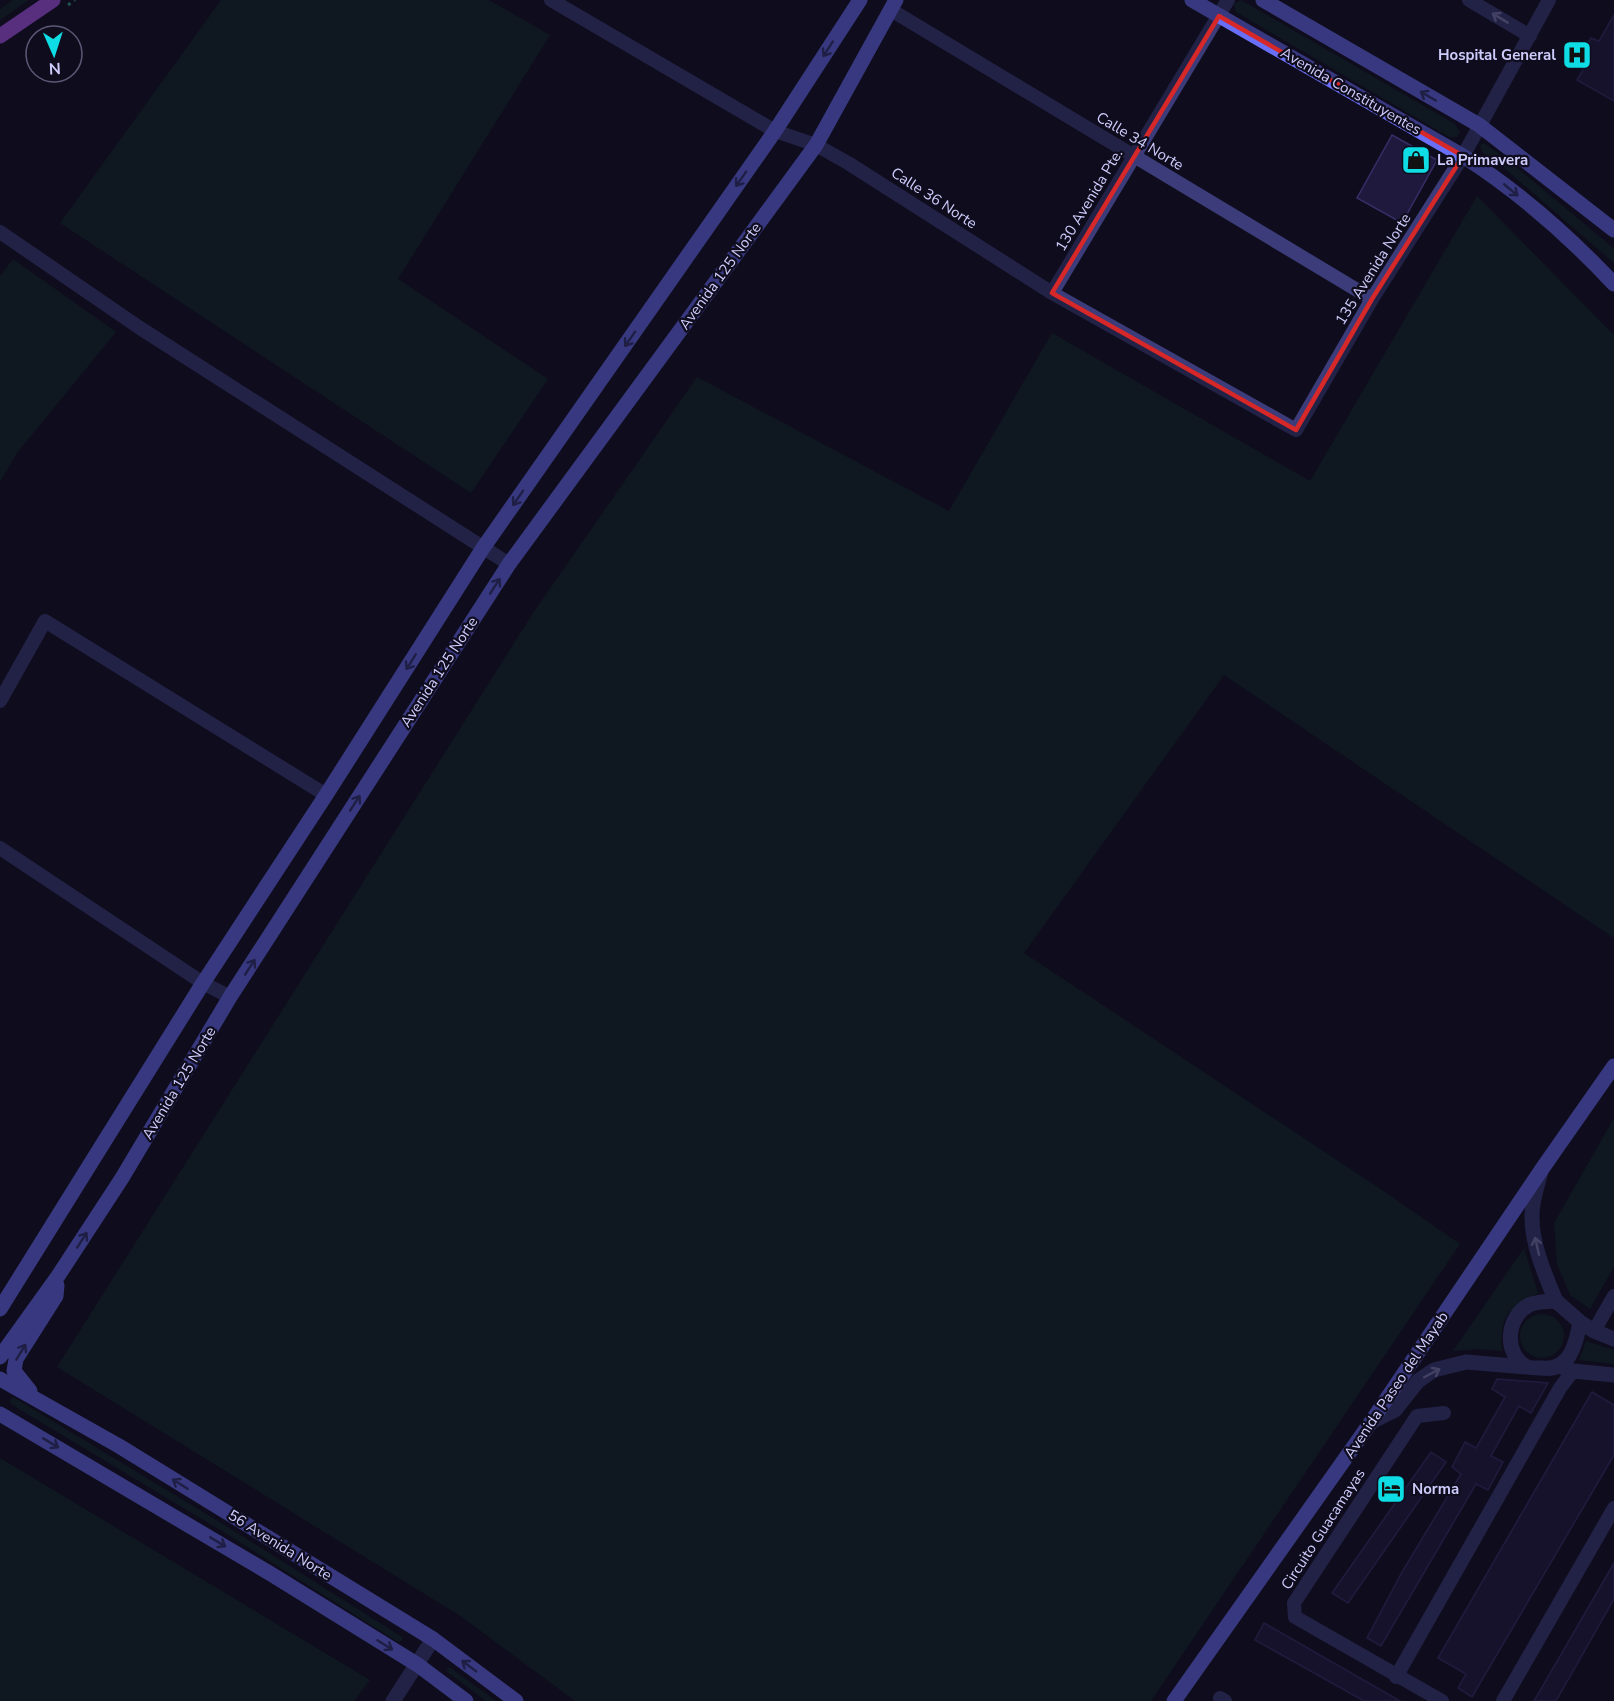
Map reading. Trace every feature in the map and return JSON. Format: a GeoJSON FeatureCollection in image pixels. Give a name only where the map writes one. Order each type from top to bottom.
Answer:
{"type":"FeatureCollection","features":[{"type":"Feature","properties":{"kind":"main road"},"geometry":{"type":"LineString","coordinates":[[0,36],[53,0]]}},
{"type":"Feature","properties":{"kind":"main road","name":"Avenida 125 Norte"},"geometry":{"type":"LineString","coordinates":[[0,1309],[203,983],[483,548],[775,131],[860,0]]}},
{"type":"Feature","properties":{"kind":"main road","name":"Avenida Constituyentes"},"geometry":{"type":"LineString","coordinates":[[1192,0],[1463,156],[1508,186],[1585,253],[1614,284]]}},
{"type":"Feature","properties":{"kind":"main road"},"geometry":{"type":"LineString","coordinates":[[1263,0],[1479,125],[1614,230]]}},
{"type":"Feature","properties":{"kind":"main road","name":"Avenida 125 Norte"},"geometry":{"type":"LineString","coordinates":[[0,1357],[58,1276],[122,1178],[230,997],[509,564],[816,145],[894,5]]}},
{"type":"Feature","properties":{"kind":"main road","name":"Avenida Paseo del Mayab"},"geometry":{"type":"LineString","coordinates":[[1174,1701],[1371,1422],[1614,1066]]}},
{"type":"Feature","properties":{"kind":"main road","name":"56 Avenida Norte"},"geometry":{"type":"LineString","coordinates":[[38,1399],[14,1371],[16,1359],[56,1296],[58,1276]]}},
{"type":"Feature","properties":{"kind":"main road","name":"56 Avenida Norte"},"geometry":{"type":"LineString","coordinates":[[0,1379],[129,1452],[433,1639],[516,1701]]}},
{"type":"Feature","properties":{"kind":"main road","name":"56 Avenida Norte"},"geometry":{"type":"LineString","coordinates":[[0,1414],[261,1568],[418,1665],[466,1701]]}},
{"type":"Feature","properties":{"kind":"street","name":"Calle 36 Norte"},"geometry":{"type":"LineString","coordinates":[[551,0],[775,131],[816,145],[848,163],[1052,293],[1296,430]]}},
{"type":"Feature","properties":{"kind":"street","name":"130 Avenida Pte."},"geometry":{"type":"LineString","coordinates":[[1052,293],[1228,0]]}},
{"type":"Feature","properties":{"kind":"street"},"geometry":{"type":"LineString","coordinates":[[1469,0],[1530,36]]}},
{"type":"Feature","properties":{"kind":"street","name":"135 Avenida Norte"},"geometry":{"type":"LineString","coordinates":[[1296,430],[1372,299],[1463,156],[1549,0]]}},
{"type":"Feature","properties":{"kind":"street","name":"Calle 34 Norte"},"geometry":{"type":"LineString","coordinates":[[894,5],[1135,157],[1372,299]]}},
{"type":"Feature","properties":{"kind":"street"},"geometry":{"type":"LineString","coordinates":[[0,232],[140,328],[509,564]]}},
{"type":"Feature","properties":{"kind":"street"},"geometry":{"type":"LineString","coordinates":[[0,700],[45,621],[326,795]]}},
{"type":"Feature","properties":{"kind":"street"},"geometry":{"type":"LineString","coordinates":[[0,848],[203,983],[230,997]]}},
{"type":"Feature","properties":{"kind":"street"},"geometry":{"type":"LineString","coordinates":[[1542,1169],[1532,1214],[1545,1276],[1556,1301],[1594,1332],[1614,1339]]}},
{"type":"Feature","properties":{"kind":"street"},"geometry":{"type":"LineString","coordinates":[[1594,1332],[1614,1296]]}},
{"type":"Feature","properties":{"kind":"street"},"geometry":{"type":"LineString","coordinates":[[1527,1367],[1516,1355],[1511,1344],[1510,1332],[1513,1321],[1518,1313],[1527,1306],[1556,1301]]}},
{"type":"Feature","properties":{"kind":"street"},"geometry":{"type":"LineString","coordinates":[[1396,1677],[1554,1398],[1577,1342],[1580,1322]]}},
{"type":"Feature","properties":{"kind":"street"},"geometry":{"type":"LineString","coordinates":[[1371,1422],[1395,1410],[1418,1381],[1434,1370],[1466,1362],[1546,1369],[1566,1368],[1614,1375]]}},
{"type":"Feature","properties":{"kind":"street","name":"Circuito Guacamayas"},"geometry":{"type":"LineString","coordinates":[[1442,1701],[1396,1677],[1295,1617],[1294,1603],[1417,1416],[1444,1413]]}},
{"type":"Feature","properties":{"kind":"street"},"geometry":{"type":"LineString","coordinates":[[1503,1701],[1614,1508]]}},
{"type":"Feature","properties":{"kind":"street"},"geometry":{"type":"LineString","coordinates":[[393,1701],[433,1639]]}},
{"type":"Feature","properties":{"kind":"highlighted area"},"geometry":{"type":"Polygon","coordinates":[[[1219,16],[1463,156],[1372,299],[1296,430],[1052,293],[1219,16]]]}},
{"type":"Feature","properties":{"kind":"green space"},"geometry":{"type":"Polygon","coordinates":[[[13,0],[29,0],[0,20],[0,9],[13,0]]]}},
{"type":"Feature","properties":{"kind":"green space"},"geometry":{"type":"Polygon","coordinates":[[[221,0],[489,0],[550,35],[398,279],[548,379],[471,493],[60,223],[221,0]]]}},
{"type":"Feature","properties":{"kind":"green space"},"geometry":{"type":"Polygon","coordinates":[[[1241,0],[1455,124],[1460,132],[1457,137],[1449,137],[1236,12],[1234,4],[1241,0]]]}},
{"type":"Feature","properties":{"kind":"green space"},"geometry":{"type":"Polygon","coordinates":[[[1484,143],[1612,247],[1614,263],[1503,167],[1483,153],[1480,146],[1484,143]]]}},
{"type":"Feature","properties":{"kind":"green space"},"geometry":{"type":"Polygon","coordinates":[[[1477,196],[1614,335],[1614,938],[1224,675],[1024,953],[1460,1244],[1151,1701],[575,1701],[462,1617],[57,1367],[533,613],[697,377],[949,511],[1052,333],[1310,481],[1477,196]]]}},
{"type":"Feature","properties":{"kind":"green space"},"geometry":{"type":"Polygon","coordinates":[[[13,259],[116,332],[17,453],[0,482],[0,276],[13,259]]]}},
{"type":"Feature","properties":{"kind":"green space"},"geometry":{"type":"Polygon","coordinates":[[[1614,1118],[1614,1267],[1590,1309],[1570,1295],[1557,1264],[1554,1223],[1614,1118]]]}},
{"type":"Feature","properties":{"kind":"green space"},"geometry":{"type":"Polygon","coordinates":[[[1524,1248],[1538,1293],[1519,1304],[1508,1314],[1502,1329],[1502,1351],[1478,1349],[1453,1351],[1524,1248]]]}},
{"type":"Feature","properties":{"kind":"green space"},"geometry":{"type":"Polygon","coordinates":[[[1542,1314],[1557,1321],[1564,1336],[1557,1351],[1542,1358],[1527,1351],[1520,1336],[1527,1321],[1542,1314]]]}},
{"type":"Feature","properties":{"kind":"green space"},"geometry":{"type":"Polygon","coordinates":[[[1586,1341],[1614,1350],[1614,1364],[1579,1360],[1586,1341]]]}},
{"type":"Feature","properties":{"kind":"green space"},"geometry":{"type":"Polygon","coordinates":[[[13,1397],[231,1529],[402,1637],[402,1641],[398,1642],[225,1533],[19,1409],[9,1402],[13,1397]]]}},
{"type":"Feature","properties":{"kind":"green space"},"geometry":{"type":"Polygon","coordinates":[[[0,1458],[370,1680],[354,1701],[0,1701],[0,1458]]]}},
{"type":"Feature","properties":{"kind":"green space"},"geometry":{"type":"Polygon","coordinates":[[[449,1667],[496,1701],[486,1701],[446,1671],[449,1667]]]}},
{"type":"Feature","properties":{"kind":"building"},"geometry":{"type":"Polygon","coordinates":[[[1614,15],[1614,101],[1577,80],[1587,63],[1579,57],[1591,38],[1599,41],[1614,15]]]}},
{"type":"Feature","properties":{"kind":"building"},"geometry":{"type":"Polygon","coordinates":[[[1392,135],[1437,160],[1402,223],[1357,198],[1392,135]]]}},
{"type":"Feature","properties":{"kind":"building"},"geometry":{"type":"Polygon","coordinates":[[[1497,1379],[1548,1383],[1531,1413],[1519,1406],[1491,1456],[1503,1462],[1488,1490],[1476,1484],[1381,1646],[1367,1638],[1402,1572],[1461,1474],[1452,1467],[1465,1442],[1476,1448],[1505,1397],[1492,1389],[1497,1379]]]}},
{"type":"Feature","properties":{"kind":"building"},"geometry":{"type":"Polygon","coordinates":[[[1592,1392],[1614,1405],[1614,1455],[1472,1697],[1458,1688],[1466,1674],[1438,1658],[1592,1392]]]}},
{"type":"Feature","properties":{"kind":"building"},"geometry":{"type":"Polygon","coordinates":[[[1431,1452],[1446,1462],[1348,1603],[1332,1593],[1431,1452]]]}},
{"type":"Feature","properties":{"kind":"building"},"geometry":{"type":"Polygon","coordinates":[[[1614,1563],[1614,1599],[1556,1701],[1534,1701],[1614,1563]]]}},
{"type":"Feature","properties":{"kind":"building"},"geometry":{"type":"Polygon","coordinates":[[[1264,1623],[1400,1701],[1364,1701],[1255,1640],[1264,1623]]]}},
{"type":"Feature","properties":{"kind":"place","name":"Hospital General"},"geometry":{"type":"Point","coordinates":[1577,55]}},
{"type":"Feature","properties":{"kind":"place","name":"La Primavera"},"geometry":{"type":"Point","coordinates":[1416,160]}},
{"type":"Feature","properties":{"kind":"place","name":"Norma"},"geometry":{"type":"Point","coordinates":[1391,1489]}}]}
